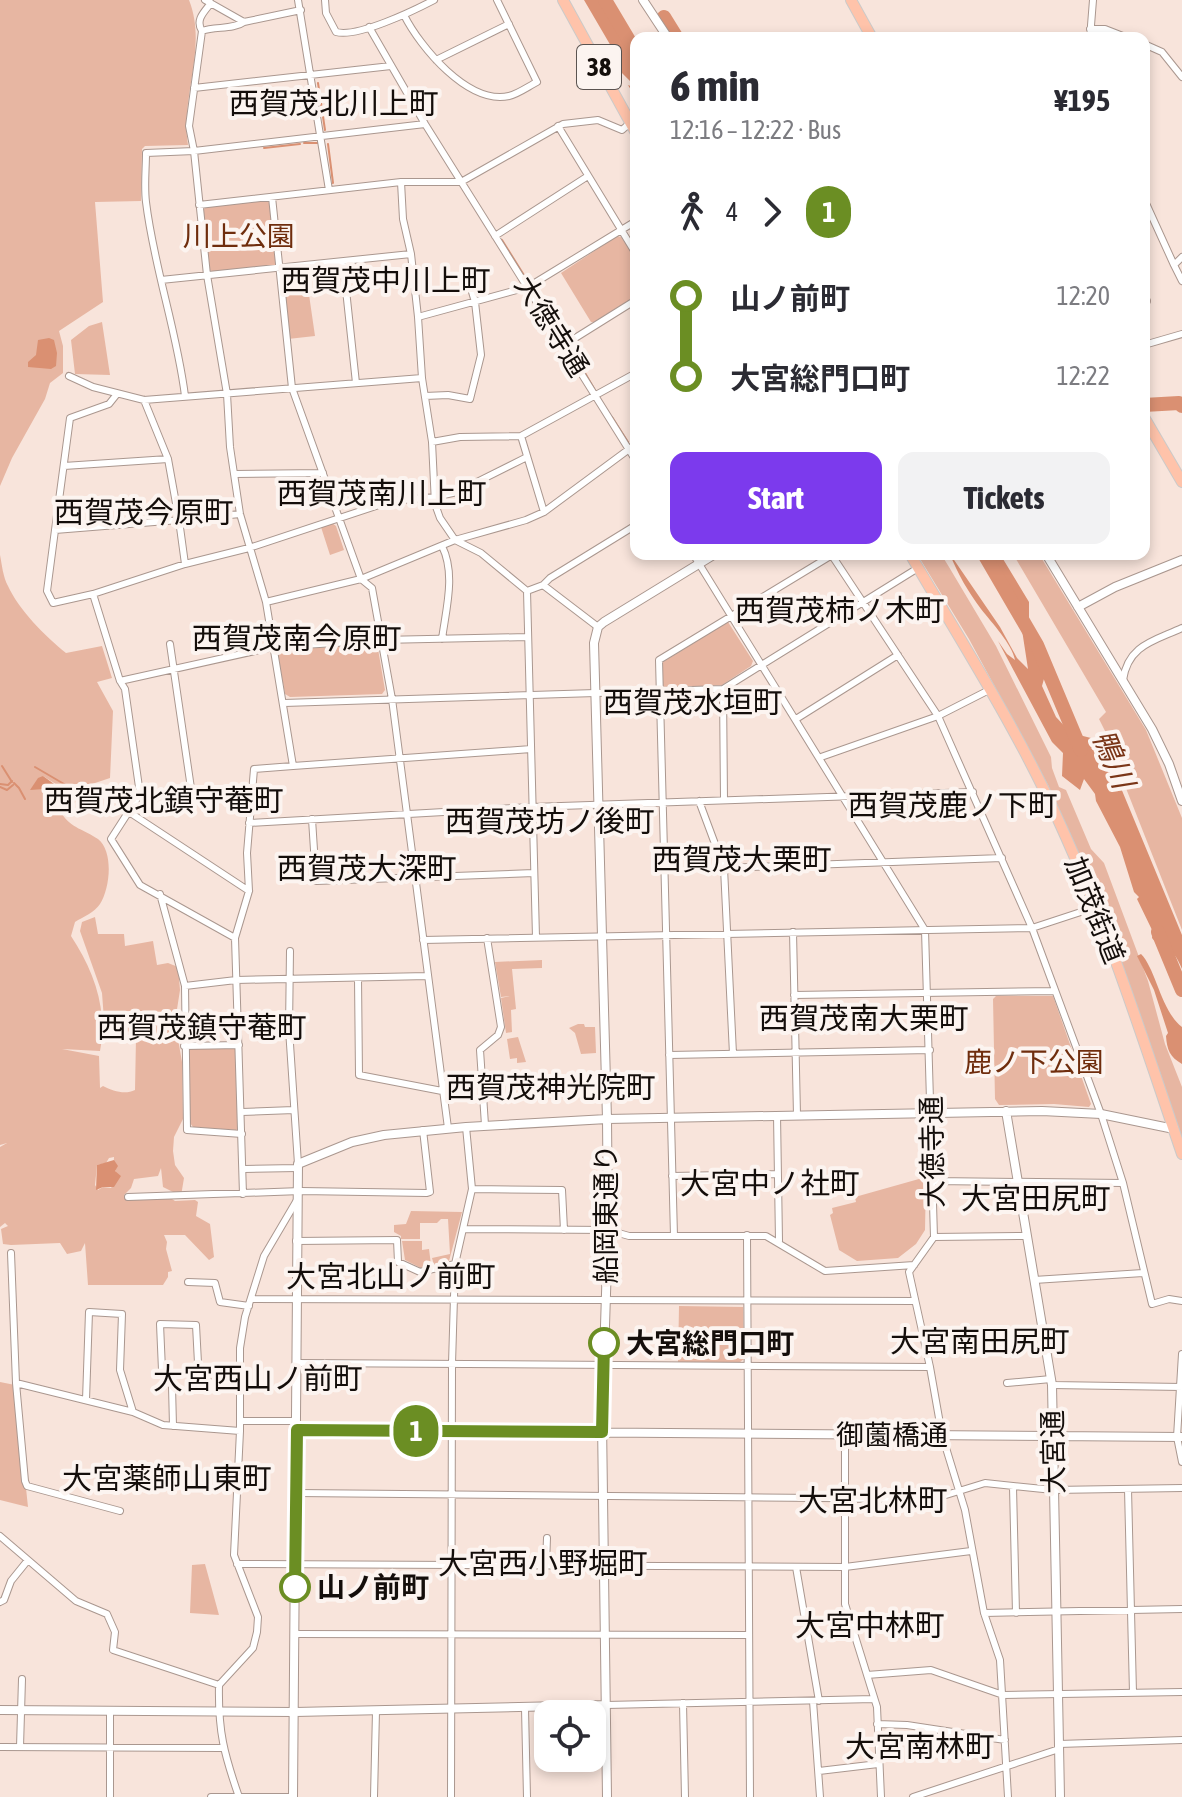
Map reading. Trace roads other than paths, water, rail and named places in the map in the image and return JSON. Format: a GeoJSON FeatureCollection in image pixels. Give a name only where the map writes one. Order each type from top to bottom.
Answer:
{"type":"FeatureCollection","features":[{"type":"Feature","properties":{"kind":"main road","name":"38"},"geometry":{"type":"LineString","coordinates":[[563,0],[630,129]]}},
{"type":"Feature","properties":{"kind":"main road"},"geometry":{"type":"LineString","coordinates":[[851,0],[869,32]]}},
{"type":"Feature","properties":{"kind":"main road"},"geometry":{"type":"LineString","coordinates":[[1150,436],[1182,482]]}},
{"type":"Feature","properties":{"kind":"main road","name":"加茂街道"},"geometry":{"type":"LineString","coordinates":[[913,560],[991,689],[1060,823],[1096,907],[1182,1154]]}},
{"type":"Feature","properties":{"kind":"street"},"geometry":{"type":"LineString","coordinates":[[298,0],[329,190]]}},
{"type":"Feature","properties":{"kind":"street"},"geometry":{"type":"LineString","coordinates":[[325,0],[326,13],[336,32],[347,35],[404,15],[434,0]]}},
{"type":"Feature","properties":{"kind":"street"},"geometry":{"type":"LineString","coordinates":[[404,15],[412,31],[444,69],[472,90],[508,96],[537,82],[497,0]]}},
{"type":"Feature","properties":{"kind":"street"},"geometry":{"type":"LineString","coordinates":[[643,0],[664,32]]}},
{"type":"Feature","properties":{"kind":"street"},"geometry":{"type":"LineString","coordinates":[[1093,0],[1090,29],[1113,32]]}},
{"type":"Feature","properties":{"kind":"street"},"geometry":{"type":"LineString","coordinates":[[244,22],[208,2],[200,17],[202,31],[189,126],[207,275],[227,394],[230,447],[240,514],[266,602],[293,766]]}},
{"type":"Feature","properties":{"kind":"street"},"geometry":{"type":"LineString","coordinates":[[202,31],[214,26],[238,26],[244,22],[301,10]]}},
{"type":"Feature","properties":{"kind":"street"},"geometry":{"type":"LineString","coordinates":[[436,60],[509,24]]}},
{"type":"Feature","properties":{"kind":"street","name":"大徳寺通"},"geometry":{"type":"LineString","coordinates":[[369,27],[425,124],[629,449]]}},
{"type":"Feature","properties":{"kind":"street"},"geometry":{"type":"LineString","coordinates":[[1150,47],[1162,52],[1182,77]]}},
{"type":"Feature","properties":{"kind":"street"},"geometry":{"type":"LineString","coordinates":[[194,88],[391,66]]}},
{"type":"Feature","properties":{"kind":"street"},"geometry":{"type":"LineString","coordinates":[[199,205],[401,182],[461,182],[558,126],[598,120],[630,131]]}},
{"type":"Feature","properties":{"kind":"street"},"geometry":{"type":"LineString","coordinates":[[185,396],[181,363],[146,200],[146,153],[194,151],[425,124]]}},
{"type":"Feature","properties":{"kind":"street"},"geometry":{"type":"LineString","coordinates":[[558,126],[630,245]]}},
{"type":"Feature","properties":{"kind":"street"},"geometry":{"type":"LineString","coordinates":[[495,236],[588,176]]}},
{"type":"Feature","properties":{"kind":"street"},"geometry":{"type":"LineString","coordinates":[[401,182],[432,442],[435,497],[440,518],[455,540],[481,553],[527,591]]}},
{"type":"Feature","properties":{"kind":"street"},"geometry":{"type":"LineString","coordinates":[[272,197],[292,388],[361,579],[372,588],[392,699],[448,1128]]}},
{"type":"Feature","properties":{"kind":"street"},"geometry":{"type":"LineString","coordinates":[[1150,212],[1182,281]]}},
{"type":"Feature","properties":{"kind":"street"},"geometry":{"type":"LineString","coordinates":[[418,317],[528,287],[630,225]]}},
{"type":"Feature","properties":{"kind":"street"},"geometry":{"type":"LineString","coordinates":[[161,280],[411,254]]}},
{"type":"Feature","properties":{"kind":"street"},"geometry":{"type":"LineString","coordinates":[[1174,265],[1182,257]]}},
{"type":"Feature","properties":{"kind":"street"},"geometry":{"type":"LineString","coordinates":[[343,262],[356,383]]}},
{"type":"Feature","properties":{"kind":"street"},"geometry":{"type":"LineString","coordinates":[[425,396],[448,395],[470,399],[481,355],[475,302],[467,275]]}},
{"type":"Feature","properties":{"kind":"street"},"geometry":{"type":"LineString","coordinates":[[564,345],[630,304]]}},
{"type":"Feature","properties":{"kind":"street"},"geometry":{"type":"LineString","coordinates":[[1150,343],[1182,334]]}},
{"type":"Feature","properties":{"kind":"street"},"geometry":{"type":"LineString","coordinates":[[69,376],[117,394],[144,400],[422,378]]}},
{"type":"Feature","properties":{"kind":"street"},"geometry":{"type":"LineString","coordinates":[[432,442],[460,437],[521,436],[630,377]]}},
{"type":"Feature","properties":{"kind":"street"},"geometry":{"type":"LineString","coordinates":[[117,394],[109,404],[70,418],[47,591],[53,603],[249,548],[391,501],[457,492],[527,457]]}},
{"type":"Feature","properties":{"kind":"street"},"geometry":{"type":"LineString","coordinates":[[144,400],[168,459],[185,564]]}},
{"type":"Feature","properties":{"kind":"street"},"geometry":{"type":"LineString","coordinates":[[521,436],[544,512]]}},
{"type":"Feature","properties":{"kind":"street"},"geometry":{"type":"LineString","coordinates":[[266,602],[361,579],[455,540],[526,520],[544,512],[629,449]]}},
{"type":"Feature","properties":{"kind":"street"},"geometry":{"type":"LineString","coordinates":[[64,466],[168,459]]}},
{"type":"Feature","properties":{"kind":"street"},"geometry":{"type":"LineString","coordinates":[[235,474],[323,473]]}},
{"type":"Feature","properties":{"kind":"street"},"geometry":{"type":"LineString","coordinates":[[55,530],[240,514]]}},
{"type":"Feature","properties":{"kind":"street"},"geometry":{"type":"LineString","coordinates":[[527,591],[543,585],[630,529]]}},
{"type":"Feature","properties":{"kind":"street"},"geometry":{"type":"LineString","coordinates":[[442,546],[448,558],[449,582],[442,639]]}},
{"type":"Feature","properties":{"kind":"street","name":"大徳寺通"},"geometry":{"type":"LineString","coordinates":[[697,560],[925,930],[934,1237],[914,1265]]}},
{"type":"Feature","properties":{"kind":"street"},"geometry":{"type":"LineString","coordinates":[[543,585],[598,627],[705,560]]}},
{"type":"Feature","properties":{"kind":"street"},"geometry":{"type":"LineString","coordinates":[[674,1236],[659,660],[824,560]]}},
{"type":"Feature","properties":{"kind":"street"},"geometry":{"type":"LineString","coordinates":[[835,560],[938,716],[1032,928],[1101,1114],[1123,1183],[1152,1304],[1169,1299],[1182,1301]]}},
{"type":"Feature","properties":{"kind":"street"},"geometry":{"type":"LineString","coordinates":[[1050,560],[1123,680],[1169,764],[1182,801]]}},
{"type":"Feature","properties":{"kind":"street"},"geometry":{"type":"LineString","coordinates":[[1078,607],[1115,587],[1182,560]]}},
{"type":"Feature","properties":{"kind":"street"},"geometry":{"type":"LineString","coordinates":[[284,703],[723,689],[918,568]]}},
{"type":"Feature","properties":{"kind":"street"},"geometry":{"type":"LineString","coordinates":[[527,591],[536,937]]}},
{"type":"Feature","properties":{"kind":"street"},"geometry":{"type":"LineString","coordinates":[[93,594],[117,678],[125,689],[140,794],[111,839],[140,885],[235,938]]}},
{"type":"Feature","properties":{"kind":"street","name":"船岡東通り"},"geometry":{"type":"LineString","coordinates":[[598,627],[594,643],[608,1230],[602,1432],[606,1700]]}},
{"type":"Feature","properties":{"kind":"street"},"geometry":{"type":"LineString","coordinates":[[1123,680],[1129,658],[1141,647],[1182,628]]}},
{"type":"Feature","properties":{"kind":"street"},"geometry":{"type":"LineString","coordinates":[[120,681],[273,647],[381,640],[527,637]]}},
{"type":"Feature","properties":{"kind":"street"},"geometry":{"type":"LineString","coordinates":[[140,794],[192,795],[170,644]]}},
{"type":"Feature","properties":{"kind":"street"},"geometry":{"type":"LineString","coordinates":[[796,719],[898,655]]}},
{"type":"Feature","properties":{"kind":"street"},"geometry":{"type":"LineString","coordinates":[[723,689],[724,800]]}},
{"type":"Feature","properties":{"kind":"street"},"geometry":{"type":"LineString","coordinates":[[821,757],[938,716],[991,689]]}},
{"type":"Feature","properties":{"kind":"street"},"geometry":{"type":"LineString","coordinates":[[243,1194],[235,938],[249,891],[249,823],[254,769],[531,749]]}},
{"type":"Feature","properties":{"kind":"street"},"geometry":{"type":"LineString","coordinates":[[249,823],[532,807],[973,792]]}},
{"type":"Feature","properties":{"kind":"street"},"geometry":{"type":"LineString","coordinates":[[699,801],[724,868],[733,1054]]}},
{"type":"Feature","properties":{"kind":"street"},"geometry":{"type":"LineString","coordinates":[[129,812],[249,891]]}},
{"type":"Feature","properties":{"kind":"street"},"geometry":{"type":"LineString","coordinates":[[312,819],[316,881],[534,873]]}},
{"type":"Feature","properties":{"kind":"street"},"geometry":{"type":"LineString","coordinates":[[724,868],[1002,858]]}},
{"type":"Feature","properties":{"kind":"street"},"geometry":{"type":"LineString","coordinates":[[160,894],[185,986],[187,1130],[242,1134]]}},
{"type":"Feature","properties":{"kind":"street"},"geometry":{"type":"LineString","coordinates":[[423,940],[1032,928],[1096,907]]}},
{"type":"Feature","properties":{"kind":"street"},"geometry":{"type":"LineString","coordinates":[[793,932],[797,1115]]}},
{"type":"Feature","properties":{"kind":"street"},"geometry":{"type":"LineString","coordinates":[[485,1125],[480,1050],[498,1035],[501,1027],[487,938]]}},
{"type":"Feature","properties":{"kind":"street"},"geometry":{"type":"LineString","coordinates":[[211,1797],[293,1797],[297,1166],[290,951]]}},
{"type":"Feature","properties":{"kind":"street"},"geometry":{"type":"LineString","coordinates":[[185,986],[236,980],[428,976]]}},
{"type":"Feature","properties":{"kind":"street"},"geometry":{"type":"LineString","coordinates":[[358,978],[359,1075],[442,1091]]}},
{"type":"Feature","properties":{"kind":"street"},"geometry":{"type":"LineString","coordinates":[[794,995],[1055,991]]}},
{"type":"Feature","properties":{"kind":"street"},"geometry":{"type":"LineString","coordinates":[[184,1046],[239,1045]]}},
{"type":"Feature","properties":{"kind":"street"},"geometry":{"type":"LineString","coordinates":[[669,1055],[930,1050]]}},
{"type":"Feature","properties":{"kind":"street"},"geometry":{"type":"LineString","coordinates":[[242,1112],[294,1110]]}},
{"type":"Feature","properties":{"kind":"street"},"geometry":{"type":"LineString","coordinates":[[244,1169],[297,1166],[342,1144],[423,1130],[607,1119],[1006,1111],[1101,1114],[1174,1129]]}},
{"type":"Feature","properties":{"kind":"street","name":"大宮通"},"geometry":{"type":"LineString","coordinates":[[1006,1111],[1052,1382],[1060,1797]]}},
{"type":"Feature","properties":{"kind":"street"},"geometry":{"type":"LineString","coordinates":[[777,1115],[779,1241]]}},
{"type":"Feature","properties":{"kind":"street"},"geometry":{"type":"LineString","coordinates":[[451,1797],[453,1300],[455,1264],[472,1189],[466,1127]]}},
{"type":"Feature","properties":{"kind":"street"},"geometry":{"type":"LineString","coordinates":[[128,1197],[430,1192],[423,1130]]}},
{"type":"Feature","properties":{"kind":"street"},"geometry":{"type":"LineString","coordinates":[[672,1176],[778,1174]]}},
{"type":"Feature","properties":{"kind":"street"},"geometry":{"type":"LineString","coordinates":[[933,1181],[1123,1183]]}},
{"type":"Feature","properties":{"kind":"street"},"geometry":{"type":"LineString","coordinates":[[472,1189],[562,1190],[564,1230]]}},
{"type":"Feature","properties":{"kind":"street"},"geometry":{"type":"LineString","coordinates":[[239,1797],[222,1748],[218,1712],[219,1685],[253,1648],[258,1617],[234,1555],[240,1431],[240,1348],[264,1256],[297,1196]]}},
{"type":"Feature","properties":{"kind":"street"},"geometry":{"type":"LineString","coordinates":[[464,1229],[608,1230],[629,1236],[766,1236],[825,1271],[914,1265]]}},
{"type":"Feature","properties":{"kind":"street"},"geometry":{"type":"LineString","coordinates":[[747,1235],[750,1797]]}},
{"type":"Feature","properties":{"kind":"street"},"geometry":{"type":"LineString","coordinates":[[934,1237],[1026,1236]]}},
{"type":"Feature","properties":{"kind":"street"},"geometry":{"type":"LineString","coordinates":[[296,1241],[397,1240],[398,1262],[420,1272],[455,1264]]}},
{"type":"Feature","properties":{"kind":"street"},"geometry":{"type":"LineString","coordinates":[[11,1253],[16,1383],[27,1486],[120,1511]]}},
{"type":"Feature","properties":{"kind":"street"},"geometry":{"type":"LineString","coordinates":[[914,1265],[909,1272],[942,1435],[965,1510],[984,1613],[997,1646],[1003,1695],[1008,1797]]}},
{"type":"Feature","properties":{"kind":"street"},"geometry":{"type":"LineString","coordinates":[[1034,1280],[1143,1273]]}},
{"type":"Feature","properties":{"kind":"street"},"geometry":{"type":"LineString","coordinates":[[188,1282],[215,1283],[220,1302],[296,1299],[915,1301]]}},
{"type":"Feature","properties":{"kind":"street"},"geometry":{"type":"LineString","coordinates":[[86,1400],[89,1312],[122,1314],[120,1370],[133,1412]]}},
{"type":"Feature","properties":{"kind":"street"},"geometry":{"type":"LineString","coordinates":[[173,1426],[172,1386],[162,1370],[160,1324],[196,1325],[199,1382],[204,1384],[238,1378]]}},
{"type":"Feature","properties":{"kind":"street"},"geometry":{"type":"LineString","coordinates":[[1182,1354],[1182,1462]]}},
{"type":"Feature","properties":{"kind":"street"},"geometry":{"type":"LineString","coordinates":[[296,1363],[930,1367]]}},
{"type":"Feature","properties":{"kind":"street"},"geometry":{"type":"LineString","coordinates":[[16,1383],[133,1412],[163,1425],[240,1431]]}},
{"type":"Feature","properties":{"kind":"street"},"geometry":{"type":"LineString","coordinates":[[1007,1383],[1181,1387]]}},
{"type":"Feature","properties":{"kind":"street"},"geometry":{"type":"LineString","coordinates":[[240,1421],[296,1426]]}},
{"type":"Feature","properties":{"kind":"street","name":"御薗橋通"},"geometry":{"type":"LineString","coordinates":[[296,1426],[453,1431],[1180,1437]]}},
{"type":"Feature","properties":{"kind":"street"},"geometry":{"type":"LineString","coordinates":[[845,1434],[845,1604],[877,1707],[881,1797]]}},
{"type":"Feature","properties":{"kind":"street"},"geometry":{"type":"LineString","coordinates":[[296,1493],[933,1499],[985,1483],[1053,1490],[1182,1488]]}},
{"type":"Feature","properties":{"kind":"street"},"geometry":{"type":"LineString","coordinates":[[1013,1487],[1016,1613]]}},
{"type":"Feature","properties":{"kind":"street"},"geometry":{"type":"LineString","coordinates":[[1128,1489],[1133,1693]]}},
{"type":"Feature","properties":{"kind":"street"},"geometry":{"type":"LineString","coordinates":[[0,1536],[76,1601],[107,1614],[115,1632],[113,1650],[219,1685]]}},
{"type":"Feature","properties":{"kind":"street"},"geometry":{"type":"LineString","coordinates":[[546,1565],[547,1538]]}},
{"type":"Feature","properties":{"kind":"street"},"geometry":{"type":"LineString","coordinates":[[237,1564],[845,1567],[971,1551]]}},
{"type":"Feature","properties":{"kind":"street"},"geometry":{"type":"LineString","coordinates":[[0,1602],[4,1600],[11,1581],[28,1560]]}},
{"type":"Feature","properties":{"kind":"street"},"geometry":{"type":"LineString","coordinates":[[796,1567],[816,1701],[820,1797]]}},
{"type":"Feature","properties":{"kind":"street"},"geometry":{"type":"LineString","coordinates":[[984,1613],[1182,1609]]}},
{"type":"Feature","properties":{"kind":"street"},"geometry":{"type":"LineString","coordinates":[[295,1634],[749,1635]]}},
{"type":"Feature","properties":{"kind":"street"},"geometry":{"type":"LineString","coordinates":[[867,1675],[931,1670],[1003,1695],[1182,1692]]}},
{"type":"Feature","properties":{"kind":"street"},"geometry":{"type":"LineString","coordinates":[[20,1747],[22,1679]]}},
{"type":"Feature","properties":{"kind":"street"},"geometry":{"type":"LineString","coordinates":[[606,1705],[874,1699]]}},
{"type":"Feature","properties":{"kind":"street"},"geometry":{"type":"LineString","coordinates":[[683,1703],[685,1797]]}},
{"type":"Feature","properties":{"kind":"street","name":"船岡東通り"},"geometry":{"type":"LineString","coordinates":[[606,1705],[607,1797]]}},
{"type":"Feature","properties":{"kind":"street"},"geometry":{"type":"LineString","coordinates":[[525,1708],[527,1797]]}},
{"type":"Feature","properties":{"kind":"street"},"geometry":{"type":"LineString","coordinates":[[0,1710],[295,1712],[534,1708]]}},
{"type":"Feature","properties":{"kind":"street"},"geometry":{"type":"LineString","coordinates":[[110,1711],[110,1797]]}},
{"type":"Feature","properties":{"kind":"street"},"geometry":{"type":"LineString","coordinates":[[374,1797],[376,1711]]}},
{"type":"Feature","properties":{"kind":"street"},"geometry":{"type":"LineString","coordinates":[[877,1724],[907,1725],[1005,1740]]}},
{"type":"Feature","properties":{"kind":"street"},"geometry":{"type":"LineString","coordinates":[[913,1797],[1007,1767],[1059,1746],[1182,1740]]}},
{"type":"Feature","properties":{"kind":"street"},"geometry":{"type":"LineString","coordinates":[[0,1747],[222,1748]]}},
{"type":"Feature","properties":{"kind":"street"},"geometry":{"type":"LineString","coordinates":[[819,1771],[878,1764]]}},
{"type":"Feature","properties":{"kind":"waterway","name":"鴨川"},"geometry":{"type":"LineString","coordinates":[[605,0],[630,42]]}},
{"type":"Feature","properties":{"kind":"waterway"},"geometry":{"type":"LineString","coordinates":[[664,17],[673,32]]}},
{"type":"Feature","properties":{"kind":"waterway"},"geometry":{"type":"LineString","coordinates":[[318,83],[325,130]]}},
{"type":"Feature","properties":{"kind":"waterway"},"geometry":{"type":"LineString","coordinates":[[304,143],[319,143]]}},
{"type":"Feature","properties":{"kind":"waterway"},"geometry":{"type":"LineString","coordinates":[[264,148],[300,144]]}},
{"type":"Feature","properties":{"kind":"waterway"},"geometry":{"type":"LineString","coordinates":[[328,144],[333,183]]}},
{"type":"Feature","properties":{"kind":"waterway"},"geometry":{"type":"LineString","coordinates":[[502,240],[527,280]]}},
{"type":"Feature","properties":{"kind":"waterway"},"geometry":{"type":"LineString","coordinates":[[536,294],[565,341]]}},
{"type":"Feature","properties":{"kind":"waterway"},"geometry":{"type":"LineString","coordinates":[[569,348],[575,357]]}},
{"type":"Feature","properties":{"kind":"waterway"},"geometry":{"type":"LineString","coordinates":[[577,359],[596,392]]}},
{"type":"Feature","properties":{"kind":"waterway"},"geometry":{"type":"LineString","coordinates":[[1150,405],[1179,403],[1182,406]]}},
{"type":"Feature","properties":{"kind":"waterway"},"geometry":{"type":"LineString","coordinates":[[612,417],[628,442]]}},
{"type":"Feature","properties":{"kind":"waterway","name":"鴨川"},"geometry":{"type":"LineString","coordinates":[[987,560],[1037,645],[1081,750]]}},
{"type":"Feature","properties":{"kind":"waterway"},"geometry":{"type":"LineString","coordinates":[[2,766],[12,782]]}},
{"type":"Feature","properties":{"kind":"waterway"},"geometry":{"type":"LineString","coordinates":[[35,767],[76,791]]}},
{"type":"Feature","properties":{"kind":"waterway"},"geometry":{"type":"LineString","coordinates":[[0,784],[8,785],[12,781]]}},
{"type":"Feature","properties":{"kind":"waterway"},"geometry":{"type":"LineString","coordinates":[[14,783],[25,799]]}},
{"type":"Feature","properties":{"kind":"waterway"},"geometry":{"type":"LineString","coordinates":[[0,787],[7,790],[13,785]]}},
{"type":"Feature","properties":{"kind":"waterway"},"geometry":{"type":"LineString","coordinates":[[80,793],[93,803],[96,811]]}},
{"type":"Feature","properties":{"kind":"waterway","name":"鴨川"},"geometry":{"type":"LineString","coordinates":[[1158,932],[1182,990]]}},
{"type":"Feature","properties":{"kind":"place","name":"大宮総門口町"},"geometry":{"type":"Point","coordinates":[604,1343]}},
{"type":"Feature","properties":{"kind":"place","name":"山ノ前町"},"geometry":{"type":"Point","coordinates":[295,1587]}},
{"type":"Feature","properties":{"kind":"district","name":"西賀茂北川上町"},"geometry":{"type":"Point","coordinates":[334,104]}},
{"type":"Feature","properties":{"kind":"district","name":"西賀茂中川上町"},"geometry":{"type":"Point","coordinates":[386,281]}},
{"type":"Feature","properties":{"kind":"district","name":"西賀茂南川上町"},"geometry":{"type":"Point","coordinates":[382,494]}},
{"type":"Feature","properties":{"kind":"district","name":"西賀茂今原町"},"geometry":{"type":"Point","coordinates":[144,513]}},
{"type":"Feature","properties":{"kind":"district","name":"西賀茂柿ノ木町"},"geometry":{"type":"Point","coordinates":[840,611]}},
{"type":"Feature","properties":{"kind":"district","name":"西賀茂南今原町"},"geometry":{"type":"Point","coordinates":[297,639]}},
{"type":"Feature","properties":{"kind":"district","name":"西賀茂水垣町"},"geometry":{"type":"Point","coordinates":[693,703]}},
{"type":"Feature","properties":{"kind":"district","name":"西賀茂北鎮守菴町"},"geometry":{"type":"Point","coordinates":[164,801]}},
{"type":"Feature","properties":{"kind":"district","name":"西賀茂鹿ノ下町"},"geometry":{"type":"Point","coordinates":[953,806]}},
{"type":"Feature","properties":{"kind":"district","name":"西賀茂坊ノ後町"},"geometry":{"type":"Point","coordinates":[550,822]}},
{"type":"Feature","properties":{"kind":"district","name":"西賀茂大栗町"},"geometry":{"type":"Point","coordinates":[742,860]}},
{"type":"Feature","properties":{"kind":"district","name":"西賀茂大深町"},"geometry":{"type":"Point","coordinates":[367,869]}},
{"type":"Feature","properties":{"kind":"district","name":"西賀茂南大栗町"},"geometry":{"type":"Point","coordinates":[864,1019]}},
{"type":"Feature","properties":{"kind":"district","name":"西賀茂鎮守菴町"},"geometry":{"type":"Point","coordinates":[202,1028]}},
{"type":"Feature","properties":{"kind":"district","name":"西賀茂神光院町"},"geometry":{"type":"Point","coordinates":[551,1088]}},
{"type":"Feature","properties":{"kind":"district","name":"大宮中ノ社町"},"geometry":{"type":"Point","coordinates":[770,1184]}},
{"type":"Feature","properties":{"kind":"district","name":"大宮田尻町"},"geometry":{"type":"Point","coordinates":[1036,1199]}},
{"type":"Feature","properties":{"kind":"district","name":"大宮北山ノ前町"},"geometry":{"type":"Point","coordinates":[391,1277]}},
{"type":"Feature","properties":{"kind":"district","name":"大宮南田尻町"},"geometry":{"type":"Point","coordinates":[980,1342]}},
{"type":"Feature","properties":{"kind":"district","name":"大宮西山ノ前町"},"geometry":{"type":"Point","coordinates":[258,1379]}},
{"type":"Feature","properties":{"kind":"district","name":"大宮薬師山東町"},"geometry":{"type":"Point","coordinates":[167,1479]}},
{"type":"Feature","properties":{"kind":"district","name":"大宮北林町"},"geometry":{"type":"Point","coordinates":[873,1501]}},
{"type":"Feature","properties":{"kind":"district","name":"大宮西小野堀町"},"geometry":{"type":"Point","coordinates":[543,1564]}},
{"type":"Feature","properties":{"kind":"district","name":"大宮中林町"},"geometry":{"type":"Point","coordinates":[870,1626]}},
{"type":"Feature","properties":{"kind":"district","name":"大宮南林町"},"geometry":{"type":"Point","coordinates":[920,1747]}},
{"type":"Feature","properties":{"kind":"park label","name":"川上公園"},"geometry":{"type":"Point","coordinates":[239,236]}},
{"type":"Feature","properties":{"kind":"park label","name":"鹿ノ下公園"},"geometry":{"type":"Point","coordinates":[1034,1062]}}]}
